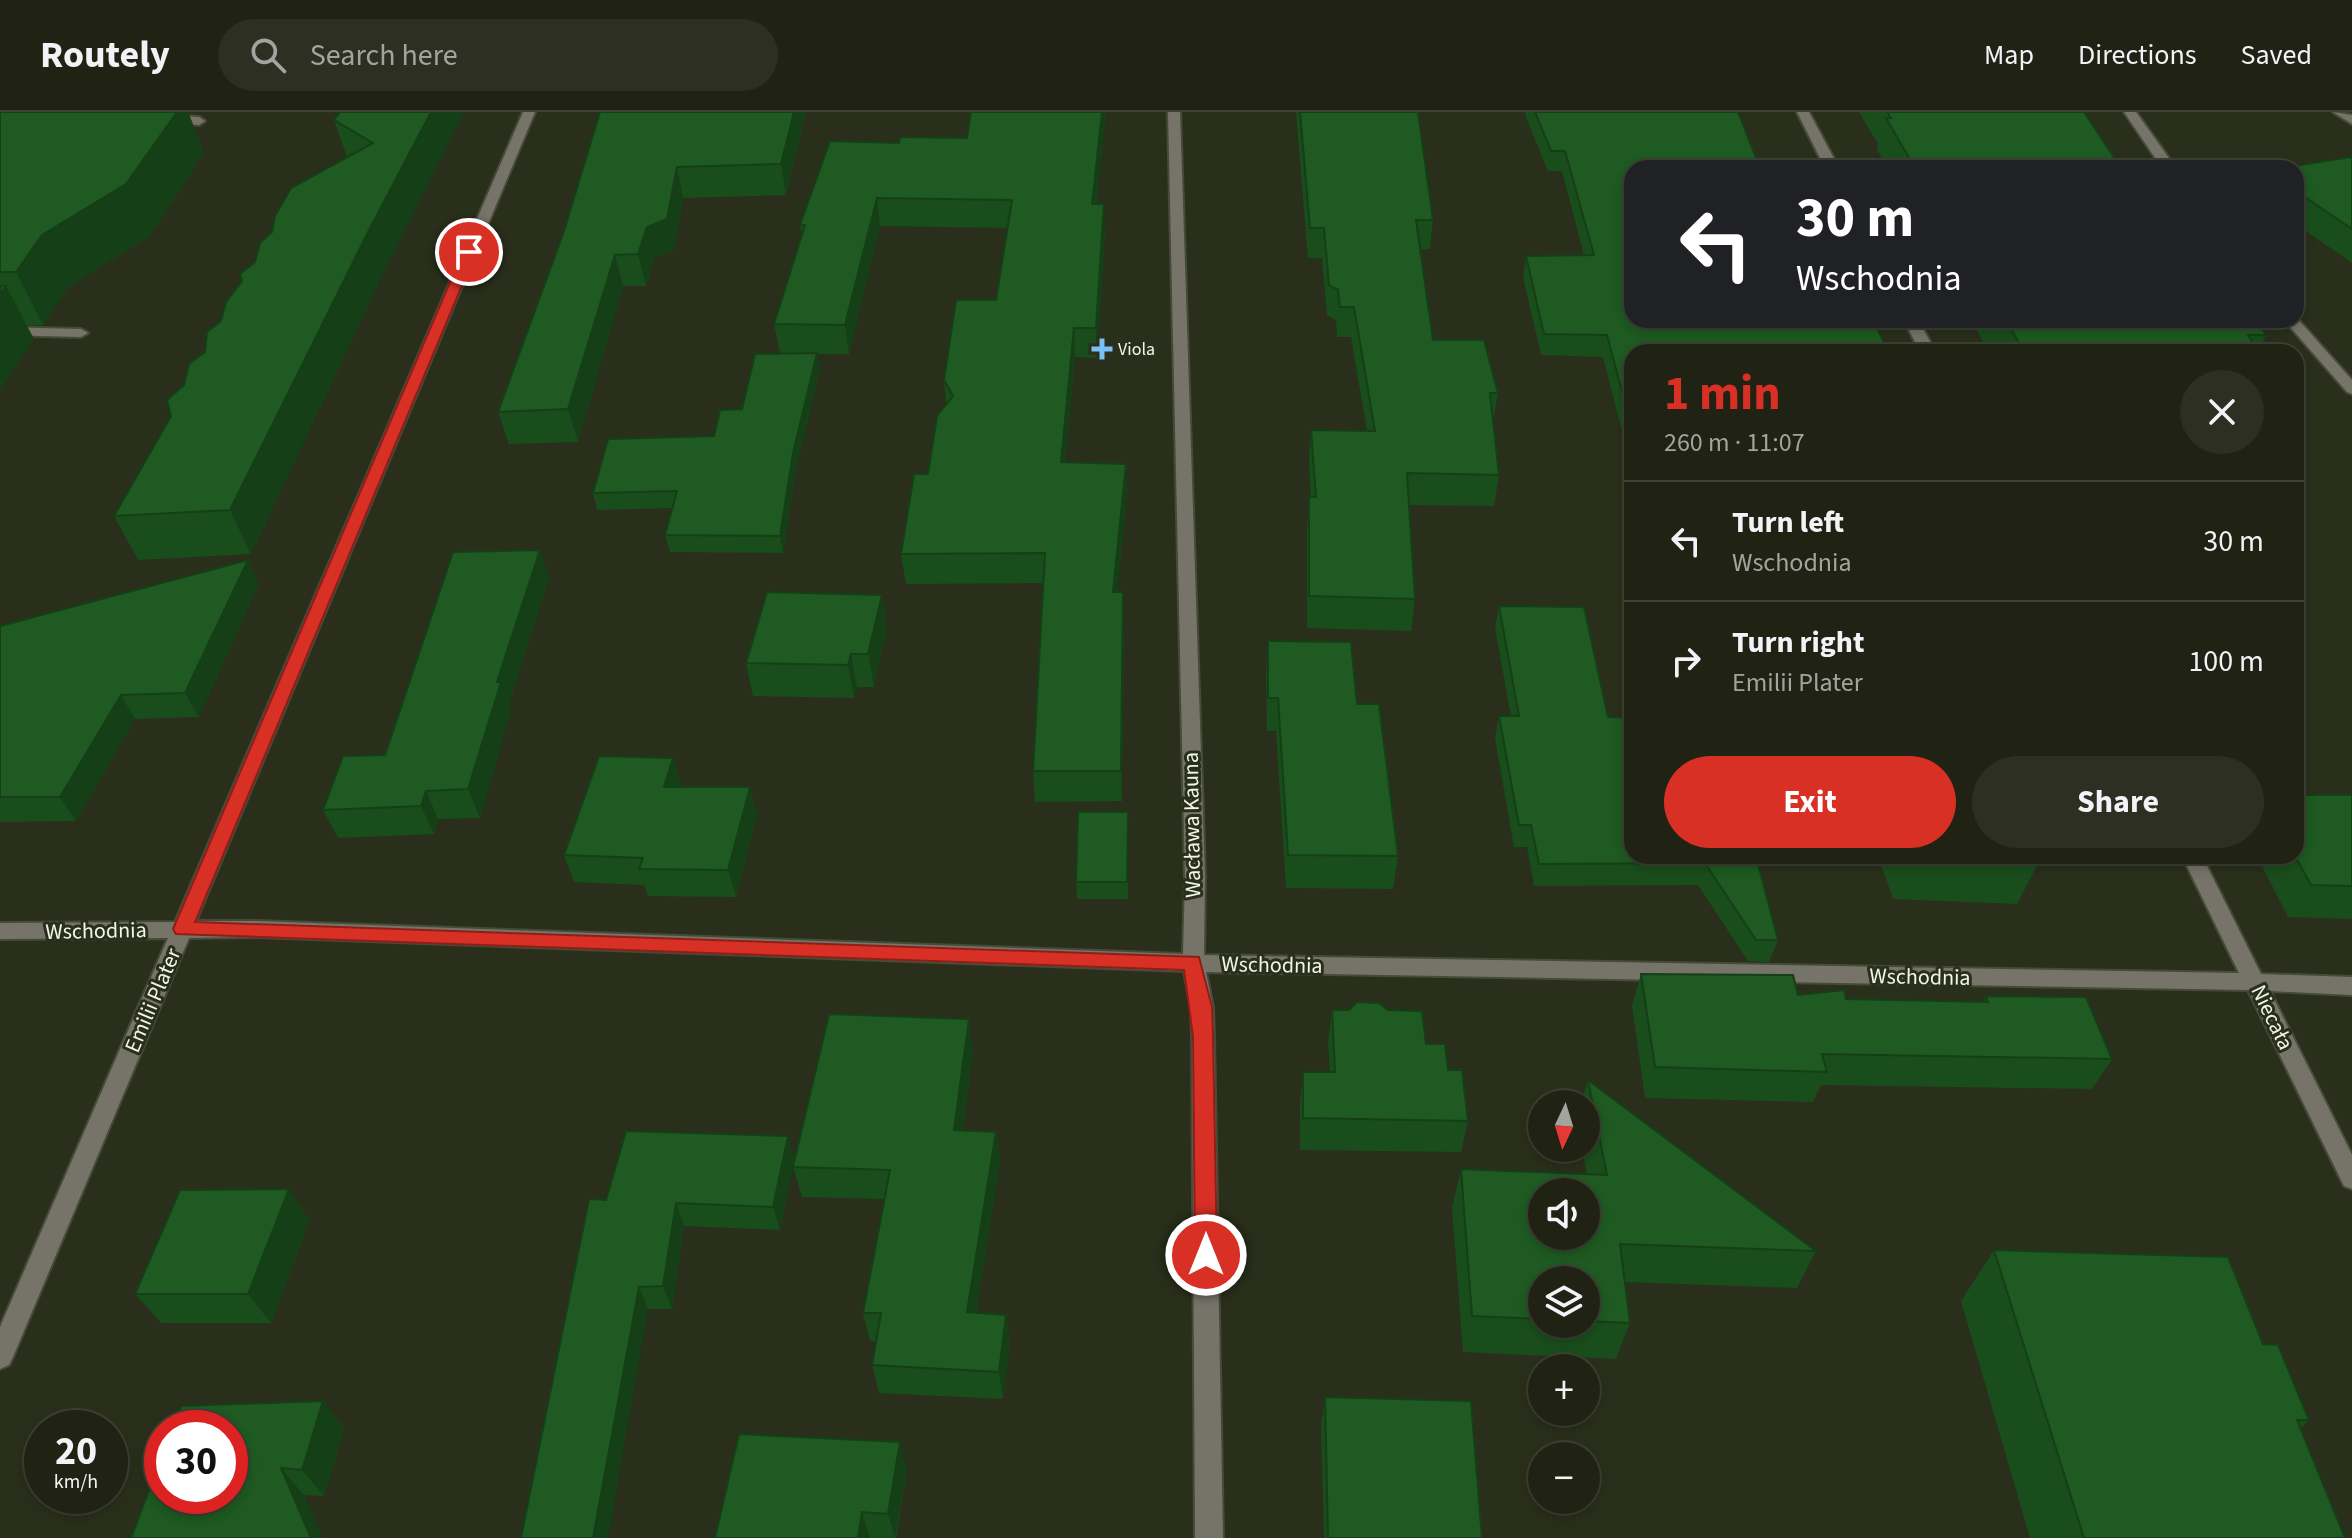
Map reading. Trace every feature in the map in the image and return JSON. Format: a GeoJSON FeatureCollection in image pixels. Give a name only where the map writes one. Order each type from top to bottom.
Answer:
{"type":"FeatureCollection","features":[{"type":"Feature","properties":{"kind":"street","name":"Emilii Plater"},"geometry":{"type":"LineString","coordinates":[[0,1357],[529,112]]}},
{"type":"Feature","properties":{"kind":"street","name":"Wacława Kauna"},"geometry":{"type":"LineString","coordinates":[[1174,112],[1195,877],[1193,963],[1202,1007],[1203,1036],[1209,1538]]}},
{"type":"Feature","properties":{"kind":"street"},"geometry":{"type":"LineString","coordinates":[[1803,112],[1828,160]]}},
{"type":"Feature","properties":{"kind":"street"},"geometry":{"type":"LineString","coordinates":[[2130,112],[2163,160]]}},
{"type":"Feature","properties":{"kind":"street"},"geometry":{"type":"LineString","coordinates":[[2339,112],[2352,120]]}},
{"type":"Feature","properties":{"kind":"street"},"geometry":{"type":"LineString","coordinates":[[153,119],[199,121]]}},
{"type":"Feature","properties":{"kind":"street"},"geometry":{"type":"LineString","coordinates":[[2298,328],[2352,389]]}},
{"type":"Feature","properties":{"kind":"street"},"geometry":{"type":"LineString","coordinates":[[0,331],[81,333]]}},
{"type":"Feature","properties":{"kind":"street","name":"Niecała"},"geometry":{"type":"LineString","coordinates":[[2196,864],[2352,1179]]}},
{"type":"Feature","properties":{"kind":"street","name":"Wschodnia"},"geometry":{"type":"LineString","coordinates":[[0,931],[183,929],[1193,963],[2352,986]]}},
{"type":"Feature","properties":{"kind":"building"},"geometry":{"type":"Polygon","coordinates":[[[0,112],[177,112],[126,184],[42,235],[16,272],[0,272],[0,112]]]}},
{"type":"Feature","properties":{"kind":"building"},"geometry":{"type":"Polygon","coordinates":[[[340,112],[431,112],[230,510],[114,516],[171,416],[167,400],[184,385],[189,364],[205,352],[207,332],[221,321],[226,302],[242,281],[240,274],[255,262],[260,243],[272,232],[275,216],[291,188],[373,143],[334,120],[340,112]]]}},
{"type":"Feature","properties":{"kind":"building"},"geometry":{"type":"Polygon","coordinates":[[[600,112],[794,112],[781,164],[677,167],[667,219],[647,227],[638,254],[615,255],[568,409],[498,412],[564,231],[600,112]]]}},
{"type":"Feature","properties":{"kind":"building"},"geometry":{"type":"Polygon","coordinates":[[[971,112],[1102,112],[1092,204],[1104,204],[1096,328],[1074,328],[1061,462],[1126,464],[1113,592],[1123,592],[1121,771],[1033,771],[1045,553],[901,554],[914,474],[928,474],[937,416],[953,396],[944,380],[956,300],[996,300],[1012,200],[877,198],[845,325],[774,324],[805,225],[800,225],[830,141],[899,143],[900,137],[967,138],[971,112]]]}},
{"type":"Feature","properties":{"kind":"building"},"geometry":{"type":"Polygon","coordinates":[[[1300,112],[1418,112],[1433,220],[1416,220],[1433,340],[1484,340],[1498,393],[1490,393],[1499,475],[1407,473],[1415,599],[1309,596],[1309,497],[1316,497],[1311,430],[1375,431],[1354,307],[1340,307],[1338,290],[1329,285],[1324,228],[1310,228],[1300,112]]]}},
{"type":"Feature","properties":{"kind":"building"},"geometry":{"type":"Polygon","coordinates":[[[1535,112],[1738,112],[1757,160],[1624,160],[1624,328],[1877,328],[1885,344],[1624,344],[1624,399],[1607,335],[1544,334],[1526,256],[1594,255],[1565,151],[1551,151],[1535,112]]]}},
{"type":"Feature","properties":{"kind":"building"},"geometry":{"type":"Polygon","coordinates":[[[1887,112],[2084,112],[2116,160],[1910,160],[1886,118],[1891,118],[1887,112]]]}},
{"type":"Feature","properties":{"kind":"building"},"geometry":{"type":"Polygon","coordinates":[[[2352,158],[2352,229],[2304,196],[2304,164],[2352,158]]]}},
{"type":"Feature","properties":{"kind":"building"},"geometry":{"type":"Polygon","coordinates":[[[2010,328],[2261,328],[2266,335],[2248,335],[2254,344],[2020,344],[2010,328]]]}},
{"type":"Feature","properties":{"kind":"building"},"geometry":{"type":"Polygon","coordinates":[[[817,353],[793,453],[780,536],[665,535],[677,491],[593,493],[608,439],[714,436],[720,410],[742,409],[755,354],[817,353]]]}},
{"type":"Feature","properties":{"kind":"building"},"geometry":{"type":"Polygon","coordinates":[[[540,550],[497,682],[501,682],[468,789],[426,791],[421,806],[323,810],[343,756],[385,755],[453,552],[540,550]]]}},
{"type":"Feature","properties":{"kind":"building"},"geometry":{"type":"Polygon","coordinates":[[[248,560],[185,693],[121,695],[60,797],[0,797],[0,626],[248,560]]]}},
{"type":"Feature","properties":{"kind":"building"},"geometry":{"type":"Polygon","coordinates":[[[767,592],[882,595],[868,654],[851,654],[848,665],[746,663],[767,592]]]}},
{"type":"Feature","properties":{"kind":"building"},"geometry":{"type":"Polygon","coordinates":[[[1499,606],[1584,607],[1608,717],[1624,718],[1624,863],[1539,864],[1531,825],[1519,825],[1499,716],[1519,716],[1499,606]]]}},
{"type":"Feature","properties":{"kind":"building"},"geometry":{"type":"Polygon","coordinates":[[[1268,641],[1351,642],[1357,704],[1379,704],[1398,856],[1288,855],[1278,698],[1268,698],[1268,641]]]}},
{"type":"Feature","properties":{"kind":"building"},"geometry":{"type":"Polygon","coordinates":[[[599,756],[673,758],[664,787],[750,787],[728,870],[639,869],[643,858],[564,855],[599,756]]]}},
{"type":"Feature","properties":{"kind":"building"},"geometry":{"type":"Polygon","coordinates":[[[2304,795],[2352,795],[2352,886],[2311,885],[2299,864],[2304,864],[2304,795]]]}},
{"type":"Feature","properties":{"kind":"building"},"geometry":{"type":"Polygon","coordinates":[[[1078,812],[1128,812],[1127,882],[1076,882],[1078,812]]]}},
{"type":"Feature","properties":{"kind":"building"},"geometry":{"type":"Polygon","coordinates":[[[1706,864],[1758,864],[1778,940],[1756,940],[1706,864]]]}},
{"type":"Feature","properties":{"kind":"building"},"geometry":{"type":"Polygon","coordinates":[[[1641,974],[1793,975],[1798,995],[1844,990],[1846,999],[1988,1002],[1986,996],[2086,997],[2112,1059],[1822,1054],[1827,1072],[1655,1067],[1641,974]]]}},
{"type":"Feature","properties":{"kind":"building"},"geometry":{"type":"Polygon","coordinates":[[[1357,1002],[1379,1003],[1388,1010],[1422,1011],[1426,1044],[1445,1044],[1448,1070],[1462,1070],[1468,1121],[1303,1118],[1303,1072],[1335,1072],[1332,1010],[1349,1010],[1357,1002]]]}},
{"type":"Feature","properties":{"kind":"building"},"geometry":{"type":"Polygon","coordinates":[[[829,1014],[969,1019],[954,1130],[996,1132],[967,1312],[1006,1315],[999,1372],[872,1365],[881,1313],[863,1313],[890,1170],[793,1167],[829,1014]]]}},
{"type":"Feature","properties":{"kind":"building"},"geometry":{"type":"Polygon","coordinates":[[[1588,1080],[1816,1251],[1620,1244],[1630,1323],[1600,1322],[1600,1266],[1528,1266],[1528,1318],[1472,1316],[1461,1169],[1607,1175],[1600,1140],[1600,1090],[1590,1090],[1588,1080]]]}},
{"type":"Feature","properties":{"kind":"building"},"geometry":{"type":"Polygon","coordinates":[[[626,1131],[788,1136],[773,1207],[676,1203],[663,1286],[639,1287],[593,1538],[521,1538],[589,1199],[606,1200],[626,1131]]]}},
{"type":"Feature","properties":{"kind":"building"},"geometry":{"type":"Polygon","coordinates":[[[289,1189],[248,1294],[135,1294],[180,1190],[289,1189]]]}},
{"type":"Feature","properties":{"kind":"building"},"geometry":{"type":"Polygon","coordinates":[[[1994,1250],[2228,1257],[2263,1344],[2278,1345],[2309,1420],[2297,1420],[2345,1538],[2084,1538],[1994,1250]]]}},
{"type":"Feature","properties":{"kind":"building"},"geometry":{"type":"Polygon","coordinates":[[[1325,1397],[1471,1401],[1482,1538],[1328,1538],[1325,1397]]]}},
{"type":"Feature","properties":{"kind":"building"},"geometry":{"type":"Polygon","coordinates":[[[323,1401],[302,1470],[281,1468],[311,1538],[131,1538],[144,1504],[144,1514],[248,1514],[248,1410],[179,1410],[181,1406],[323,1401]]]}},
{"type":"Feature","properties":{"kind":"building"},"geometry":{"type":"Polygon","coordinates":[[[739,1434],[900,1442],[888,1514],[862,1512],[858,1538],[715,1538],[739,1434]]]}},
{"type":"Feature","properties":{"kind":"place","name":"Viola"},"geometry":{"type":"Point","coordinates":[1102,349]}},
{"type":"Feature","properties":{"kind":"route"},"geometry":{"type":"LineString","coordinates":[[469,252],[183,929],[258,929],[1193,963],[1202,1007],[1206,1255]]}}]}
